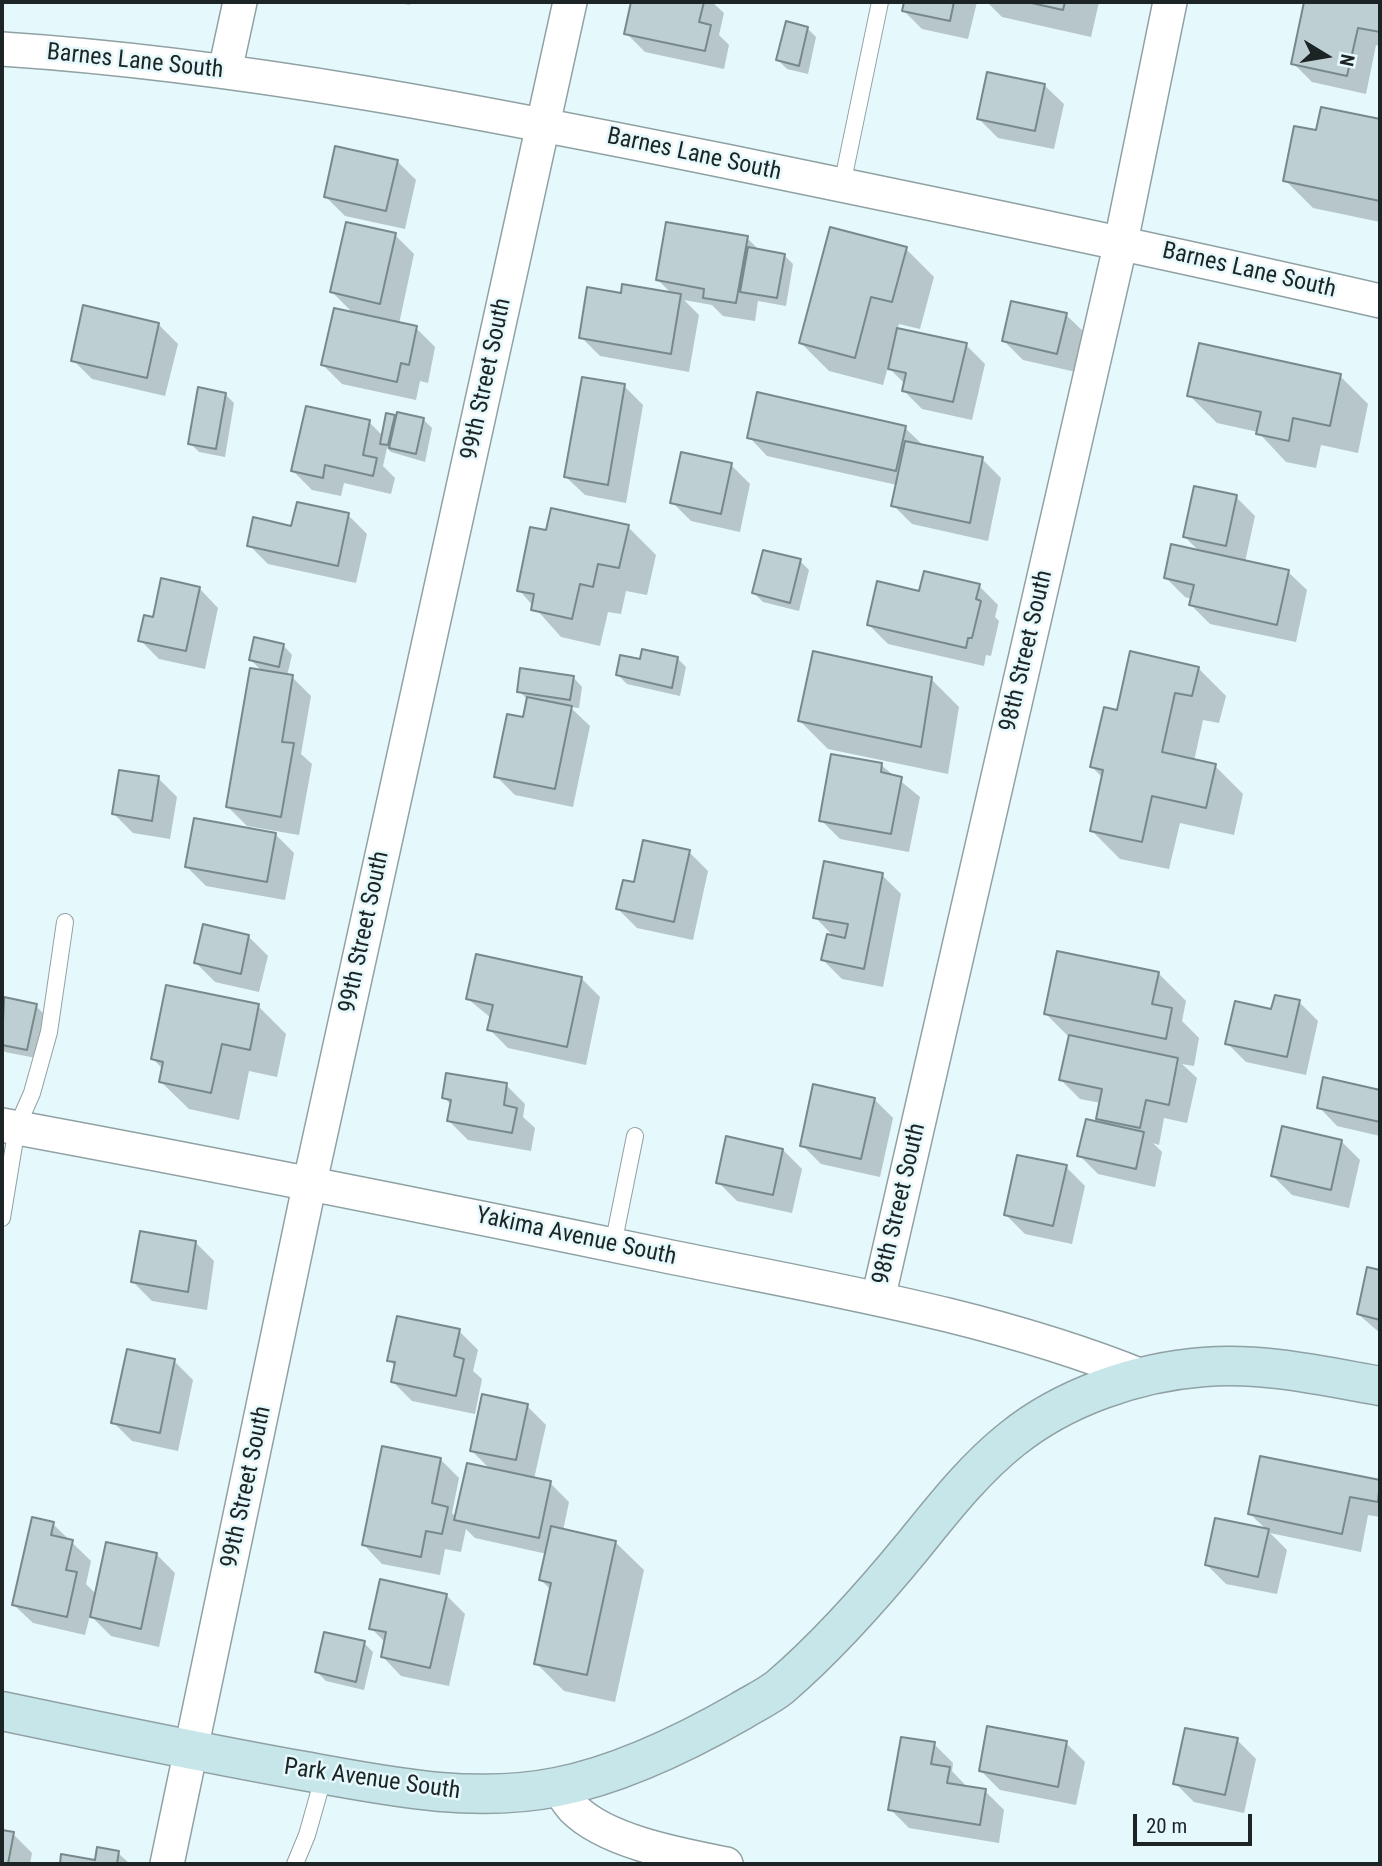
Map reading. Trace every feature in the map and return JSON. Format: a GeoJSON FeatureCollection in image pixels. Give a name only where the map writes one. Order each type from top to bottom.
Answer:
{"type":"FeatureCollection","features":[{"type":"Feature","properties":{"kind":"main road"},"geometry":{"type":"LineString","coordinates":[[558,1787],[637,1761],[694,1737],[777,1689],[833,1637],[960,1489],[1012,1438],[1055,1411],[1096,1391],[1144,1377],[1207,1366],[1253,1368],[1380,1385]]}},
{"type":"Feature","properties":{"kind":"main road","name":"Park Avenue South"},"geometry":{"type":"LineString","coordinates":[[2,1711],[193,1752],[456,1795],[558,1787]]}},
{"type":"Feature","properties":{"kind":"street"},"geometry":{"type":"LineString","coordinates":[[225,71],[240,2]]}},
{"type":"Feature","properties":{"kind":"street","name":"99th Street South"},"geometry":{"type":"LineString","coordinates":[[167,1864],[193,1752],[310,1182],[570,2]]}},
{"type":"Feature","properties":{"kind":"street","name":"98th Street South"},"geometry":{"type":"LineString","coordinates":[[878,1299],[1121,242],[1170,2]]}},
{"type":"Feature","properties":{"kind":"street","name":"Barnes Lane South"},"geometry":{"type":"LineString","coordinates":[[2,49],[225,71],[543,124],[1121,242],[1380,301]]}},
{"type":"Feature","properties":{"kind":"street","name":"Yakima Avenue South"},"geometry":{"type":"LineString","coordinates":[[9,1126],[310,1182],[878,1299],[1053,1342],[1144,1377]]}},
{"type":"Feature","properties":{"kind":"street"},"geometry":{"type":"LineString","coordinates":[[558,1787],[575,1810],[603,1828],[639,1843],[726,1864]]}},
{"type":"Feature","properties":{"kind":"lane"},"geometry":{"type":"LineString","coordinates":[[842,185],[880,2]]}},
{"type":"Feature","properties":{"kind":"lane"},"geometry":{"type":"LineString","coordinates":[[2,1218],[9,1126],[32,1093],[49,1032],[65,922]]}},
{"type":"Feature","properties":{"kind":"lane"},"geometry":{"type":"LineString","coordinates":[[613,1245],[635,1136]]}},
{"type":"Feature","properties":{"kind":"lane"},"geometry":{"type":"LineString","coordinates":[[295,1864],[307,1835],[324,1775]]}},
{"type":"Feature","properties":{"kind":"building"},"geometry":{"type":"Polygon","coordinates":[[[631,2],[704,2],[699,22],[711,25],[705,51],[624,34],[631,2]]]}},
{"type":"Feature","properties":{"kind":"building"},"geometry":{"type":"Polygon","coordinates":[[[904,2],[954,2],[950,21],[902,11],[904,2]]]}},
{"type":"Feature","properties":{"kind":"building"},"geometry":{"type":"Polygon","coordinates":[[[1027,2],[1065,2],[1063,10],[1027,2]]]}},
{"type":"Feature","properties":{"kind":"building"},"geometry":{"type":"Polygon","coordinates":[[[1304,2],[1380,2],[1380,32],[1358,28],[1347,76],[1291,64],[1304,2]]]}},
{"type":"Feature","properties":{"kind":"building"},"geometry":{"type":"Polygon","coordinates":[[[786,21],[808,27],[799,66],[776,60],[786,21]]]}},
{"type":"Feature","properties":{"kind":"building"},"geometry":{"type":"Polygon","coordinates":[[[987,72],[1045,84],[1035,131],[977,119],[987,72]]]}},
{"type":"Feature","properties":{"kind":"building"},"geometry":{"type":"Polygon","coordinates":[[[1321,107],[1380,119],[1380,201],[1283,181],[1294,126],[1316,130],[1321,107]]]}},
{"type":"Feature","properties":{"kind":"building"},"geometry":{"type":"Polygon","coordinates":[[[335,146],[398,160],[386,211],[324,197],[335,146]]]}},
{"type":"Feature","properties":{"kind":"building"},"geometry":{"type":"Polygon","coordinates":[[[346,222],[396,233],[380,304],[330,292],[346,222]]]}},
{"type":"Feature","properties":{"kind":"building"},"geometry":{"type":"Polygon","coordinates":[[[666,222],[748,236],[736,303],[703,298],[704,289],[656,280],[666,222]]]}},
{"type":"Feature","properties":{"kind":"building"},"geometry":{"type":"Polygon","coordinates":[[[830,227],[907,247],[892,302],[871,297],[855,358],[799,343],[830,227]]]}},
{"type":"Feature","properties":{"kind":"building"},"geometry":{"type":"Polygon","coordinates":[[[748,247],[785,254],[777,298],[740,292],[748,247]]]}},
{"type":"Feature","properties":{"kind":"building"},"geometry":{"type":"Polygon","coordinates":[[[622,284],[681,294],[671,354],[579,338],[587,287],[621,293],[622,284]]]}},
{"type":"Feature","properties":{"kind":"building"},"geometry":{"type":"Polygon","coordinates":[[[1011,301],[1067,313],[1057,354],[1002,341],[1011,301]]]}},
{"type":"Feature","properties":{"kind":"building"},"geometry":{"type":"Polygon","coordinates":[[[83,305],[159,323],[147,378],[71,361],[83,305]]]}},
{"type":"Feature","properties":{"kind":"building"},"geometry":{"type":"Polygon","coordinates":[[[334,308],[417,326],[409,365],[401,363],[397,382],[321,365],[334,308]]]}},
{"type":"Feature","properties":{"kind":"building"},"geometry":{"type":"Polygon","coordinates":[[[897,328],[967,343],[953,402],[902,391],[906,373],[888,369],[897,328]]]}},
{"type":"Feature","properties":{"kind":"building"},"geometry":{"type":"Polygon","coordinates":[[[1199,343],[1341,374],[1330,426],[1293,418],[1289,441],[1256,434],[1261,412],[1187,396],[1199,343]]]}},
{"type":"Feature","properties":{"kind":"building"},"geometry":{"type":"Polygon","coordinates":[[[582,377],[625,384],[608,485],[564,477],[582,377]]]}},
{"type":"Feature","properties":{"kind":"building"},"geometry":{"type":"Polygon","coordinates":[[[198,387],[226,393],[216,449],[188,444],[198,387]]]}},
{"type":"Feature","properties":{"kind":"building"},"geometry":{"type":"Polygon","coordinates":[[[757,392],[906,426],[896,471],[747,438],[757,392]]]}},
{"type":"Feature","properties":{"kind":"building"},"geometry":{"type":"Polygon","coordinates":[[[306,406],[370,420],[363,455],[377,458],[373,476],[325,465],[323,478],[291,471],[306,406]]]}},
{"type":"Feature","properties":{"kind":"building"},"geometry":{"type":"Polygon","coordinates":[[[397,412],[424,418],[416,454],[389,448],[397,412]]]}},
{"type":"Feature","properties":{"kind":"building"},"geometry":{"type":"Polygon","coordinates":[[[386,413],[395,415],[388,445],[380,444],[386,413]]]}},
{"type":"Feature","properties":{"kind":"building"},"geometry":{"type":"Polygon","coordinates":[[[905,441],[983,457],[970,523],[891,506],[905,441]]]}},
{"type":"Feature","properties":{"kind":"building"},"geometry":{"type":"Polygon","coordinates":[[[681,452],[732,463],[721,514],[670,503],[681,452]]]}},
{"type":"Feature","properties":{"kind":"building"},"geometry":{"type":"Polygon","coordinates":[[[1194,486],[1237,495],[1226,546],[1183,537],[1194,486]]]}},
{"type":"Feature","properties":{"kind":"building"},"geometry":{"type":"Polygon","coordinates":[[[297,502],[349,513],[338,566],[247,546],[253,517],[291,526],[297,502]]]}},
{"type":"Feature","properties":{"kind":"building"},"geometry":{"type":"Polygon","coordinates":[[[551,508],[629,525],[619,568],[598,564],[593,587],[580,584],[572,619],[531,610],[534,594],[517,591],[530,527],[546,530],[551,508]]]}},
{"type":"Feature","properties":{"kind":"building"},"geometry":{"type":"Polygon","coordinates":[[[1171,544],[1289,570],[1277,625],[1189,605],[1194,585],[1164,578],[1171,544]]]}},
{"type":"Feature","properties":{"kind":"building"},"geometry":{"type":"Polygon","coordinates":[[[763,550],[801,559],[790,603],[752,593],[763,550]]]}},
{"type":"Feature","properties":{"kind":"building"},"geometry":{"type":"Polygon","coordinates":[[[924,571],[980,584],[976,599],[981,601],[972,638],[968,638],[966,648],[867,625],[877,581],[919,591],[924,571]]]}},
{"type":"Feature","properties":{"kind":"building"},"geometry":{"type":"Polygon","coordinates":[[[161,578],[200,587],[186,651],[138,641],[144,615],[153,617],[161,578]]]}},
{"type":"Feature","properties":{"kind":"building"},"geometry":{"type":"Polygon","coordinates":[[[254,637],[284,644],[279,667],[249,660],[254,637]]]}},
{"type":"Feature","properties":{"kind":"building"},"geometry":{"type":"Polygon","coordinates":[[[642,649],[678,657],[672,688],[616,675],[620,655],[640,659],[642,649]]]}},
{"type":"Feature","properties":{"kind":"building"},"geometry":{"type":"Polygon","coordinates":[[[813,651],[932,677],[921,747],[798,721],[813,651]]]}},
{"type":"Feature","properties":{"kind":"building"},"geometry":{"type":"Polygon","coordinates":[[[1130,651],[1199,667],[1192,696],[1175,693],[1162,752],[1216,764],[1206,808],[1152,796],[1142,842],[1090,831],[1103,770],[1090,767],[1104,707],[1117,710],[1130,651]]]}},
{"type":"Feature","properties":{"kind":"building"},"geometry":{"type":"Polygon","coordinates":[[[250,668],[293,675],[282,742],[294,743],[281,817],[226,807],[250,668]]]}},
{"type":"Feature","properties":{"kind":"building"},"geometry":{"type":"Polygon","coordinates":[[[520,668],[574,676],[570,700],[517,692],[520,668]]]}},
{"type":"Feature","properties":{"kind":"building"},"geometry":{"type":"Polygon","coordinates":[[[527,697],[572,706],[555,789],[494,777],[507,714],[523,717],[527,697]]]}},
{"type":"Feature","properties":{"kind":"building"},"geometry":{"type":"Polygon","coordinates":[[[831,754],[882,763],[881,772],[902,777],[891,834],[819,821],[831,754]]]}},
{"type":"Feature","properties":{"kind":"building"},"geometry":{"type":"Polygon","coordinates":[[[119,770],[159,776],[152,821],[112,814],[119,770]]]}},
{"type":"Feature","properties":{"kind":"building"},"geometry":{"type":"Polygon","coordinates":[[[194,818],[276,833],[267,882],[185,867],[194,818]]]}},
{"type":"Feature","properties":{"kind":"building"},"geometry":{"type":"Polygon","coordinates":[[[643,840],[690,850],[674,922],[616,909],[623,880],[634,882],[643,840]]]}},
{"type":"Feature","properties":{"kind":"building"},"geometry":{"type":"Polygon","coordinates":[[[824,861],[883,873],[864,969],[821,960],[827,934],[845,938],[848,924],[813,918],[824,861]]]}},
{"type":"Feature","properties":{"kind":"building"},"geometry":{"type":"Polygon","coordinates":[[[203,924],[249,935],[241,974],[194,963],[203,924]]]}},
{"type":"Feature","properties":{"kind":"building"},"geometry":{"type":"Polygon","coordinates":[[[1057,951],[1159,972],[1152,1004],[1172,1008],[1166,1039],[1044,1014],[1057,951]]]}},
{"type":"Feature","properties":{"kind":"building"},"geometry":{"type":"Polygon","coordinates":[[[476,954],[582,977],[567,1047],[487,1030],[493,1005],[466,999],[476,954]]]}},
{"type":"Feature","properties":{"kind":"building"},"geometry":{"type":"Polygon","coordinates":[[[166,985],[259,1004],[250,1050],[222,1044],[211,1093],[159,1082],[163,1062],[151,1059],[166,985]]]}},
{"type":"Feature","properties":{"kind":"building"},"geometry":{"type":"Polygon","coordinates":[[[1275,995],[1300,1000],[1287,1057],[1225,1044],[1235,1001],[1271,1009],[1275,995]]]}},
{"type":"Feature","properties":{"kind":"building"},"geometry":{"type":"Polygon","coordinates":[[[4,997],[37,1004],[27,1050],[2,1045],[4,997]]]}},
{"type":"Feature","properties":{"kind":"building"},"geometry":{"type":"Polygon","coordinates":[[[1069,1035],[1178,1058],[1169,1105],[1146,1100],[1140,1128],[1096,1119],[1102,1089],[1059,1080],[1069,1035]]]}},
{"type":"Feature","properties":{"kind":"building"},"geometry":{"type":"Polygon","coordinates":[[[446,1073],[507,1083],[504,1105],[517,1108],[512,1133],[447,1121],[451,1100],[442,1098],[446,1073]]]}},
{"type":"Feature","properties":{"kind":"building"},"geometry":{"type":"Polygon","coordinates":[[[1323,1077],[1380,1090],[1380,1122],[1317,1108],[1323,1077]]]}},
{"type":"Feature","properties":{"kind":"building"},"geometry":{"type":"Polygon","coordinates":[[[813,1084],[875,1098],[861,1159],[800,1146],[813,1084]]]}},
{"type":"Feature","properties":{"kind":"building"},"geometry":{"type":"Polygon","coordinates":[[[1086,1119],[1144,1132],[1136,1169],[1077,1156],[1086,1119]]]}},
{"type":"Feature","properties":{"kind":"building"},"geometry":{"type":"Polygon","coordinates":[[[1282,1126],[1342,1140],[1331,1190],[1271,1176],[1282,1126]]]}},
{"type":"Feature","properties":{"kind":"building"},"geometry":{"type":"Polygon","coordinates":[[[726,1136],[783,1149],[773,1195],[716,1183],[726,1136]]]}},
{"type":"Feature","properties":{"kind":"building"},"geometry":{"type":"Polygon","coordinates":[[[1017,1155],[1067,1165],[1053,1226],[1004,1215],[1017,1155]]]}},
{"type":"Feature","properties":{"kind":"building"},"geometry":{"type":"Polygon","coordinates":[[[140,1231],[196,1241],[188,1292],[131,1282],[140,1231]]]}},
{"type":"Feature","properties":{"kind":"building"},"geometry":{"type":"Polygon","coordinates":[[[1367,1267],[1380,1270],[1380,1320],[1357,1314],[1367,1267]]]}},
{"type":"Feature","properties":{"kind":"building"},"geometry":{"type":"Polygon","coordinates":[[[397,1316],[460,1329],[454,1356],[464,1359],[456,1396],[391,1382],[395,1362],[387,1361],[397,1316]]]}},
{"type":"Feature","properties":{"kind":"building"},"geometry":{"type":"Polygon","coordinates":[[[127,1349],[175,1359],[160,1433],[111,1423],[127,1349]]]}},
{"type":"Feature","properties":{"kind":"building"},"geometry":{"type":"Polygon","coordinates":[[[482,1394],[528,1404],[516,1460],[470,1451],[482,1394]]]}},
{"type":"Feature","properties":{"kind":"building"},"geometry":{"type":"Polygon","coordinates":[[[382,1446],[441,1458],[432,1503],[448,1507],[442,1534],[426,1531],[421,1557],[362,1545],[382,1446]]]}},
{"type":"Feature","properties":{"kind":"building"},"geometry":{"type":"Polygon","coordinates":[[[1260,1456],[1380,1480],[1378,1502],[1350,1497],[1342,1534],[1248,1514],[1260,1456]]]}},
{"type":"Feature","properties":{"kind":"building"},"geometry":{"type":"Polygon","coordinates":[[[467,1463],[551,1481],[539,1538],[454,1520],[467,1463]]]}},
{"type":"Feature","properties":{"kind":"building"},"geometry":{"type":"Polygon","coordinates":[[[32,1517],[54,1522],[51,1535],[73,1540],[66,1570],[77,1572],[67,1617],[12,1605],[32,1517]]]}},
{"type":"Feature","properties":{"kind":"building"},"geometry":{"type":"Polygon","coordinates":[[[1215,1518],[1269,1529],[1258,1577],[1205,1565],[1215,1518]]]}},
{"type":"Feature","properties":{"kind":"building"},"geometry":{"type":"Polygon","coordinates":[[[551,1526],[616,1541],[587,1675],[534,1664],[551,1583],[539,1580],[551,1526]]]}},
{"type":"Feature","properties":{"kind":"building"},"geometry":{"type":"Polygon","coordinates":[[[106,1542],[157,1553],[141,1629],[90,1617],[106,1542]]]}},
{"type":"Feature","properties":{"kind":"building"},"geometry":{"type":"Polygon","coordinates":[[[380,1579],[447,1594],[430,1668],[381,1657],[386,1632],[369,1629],[380,1579]]]}},
{"type":"Feature","properties":{"kind":"building"},"geometry":{"type":"Polygon","coordinates":[[[324,1632],[365,1641],[356,1682],[315,1672],[324,1632]]]}},
{"type":"Feature","properties":{"kind":"building"},"geometry":{"type":"Polygon","coordinates":[[[987,1726],[1067,1741],[1058,1787],[979,1771],[987,1726]]]}},
{"type":"Feature","properties":{"kind":"building"},"geometry":{"type":"Polygon","coordinates":[[[1185,1728],[1238,1738],[1225,1795],[1173,1784],[1185,1728]]]}},
{"type":"Feature","properties":{"kind":"building"},"geometry":{"type":"Polygon","coordinates":[[[901,1737],[935,1742],[931,1764],[950,1767],[947,1783],[986,1789],[980,1825],[888,1810],[901,1737]]]}},
{"type":"Feature","properties":{"kind":"building"},"geometry":{"type":"Polygon","coordinates":[[[2,1830],[14,1832],[8,1864],[2,1864],[2,1830]]]}},
{"type":"Feature","properties":{"kind":"building"},"geometry":{"type":"Polygon","coordinates":[[[97,1847],[119,1851],[117,1864],[60,1864],[61,1854],[95,1860],[97,1847]]]}}]}
